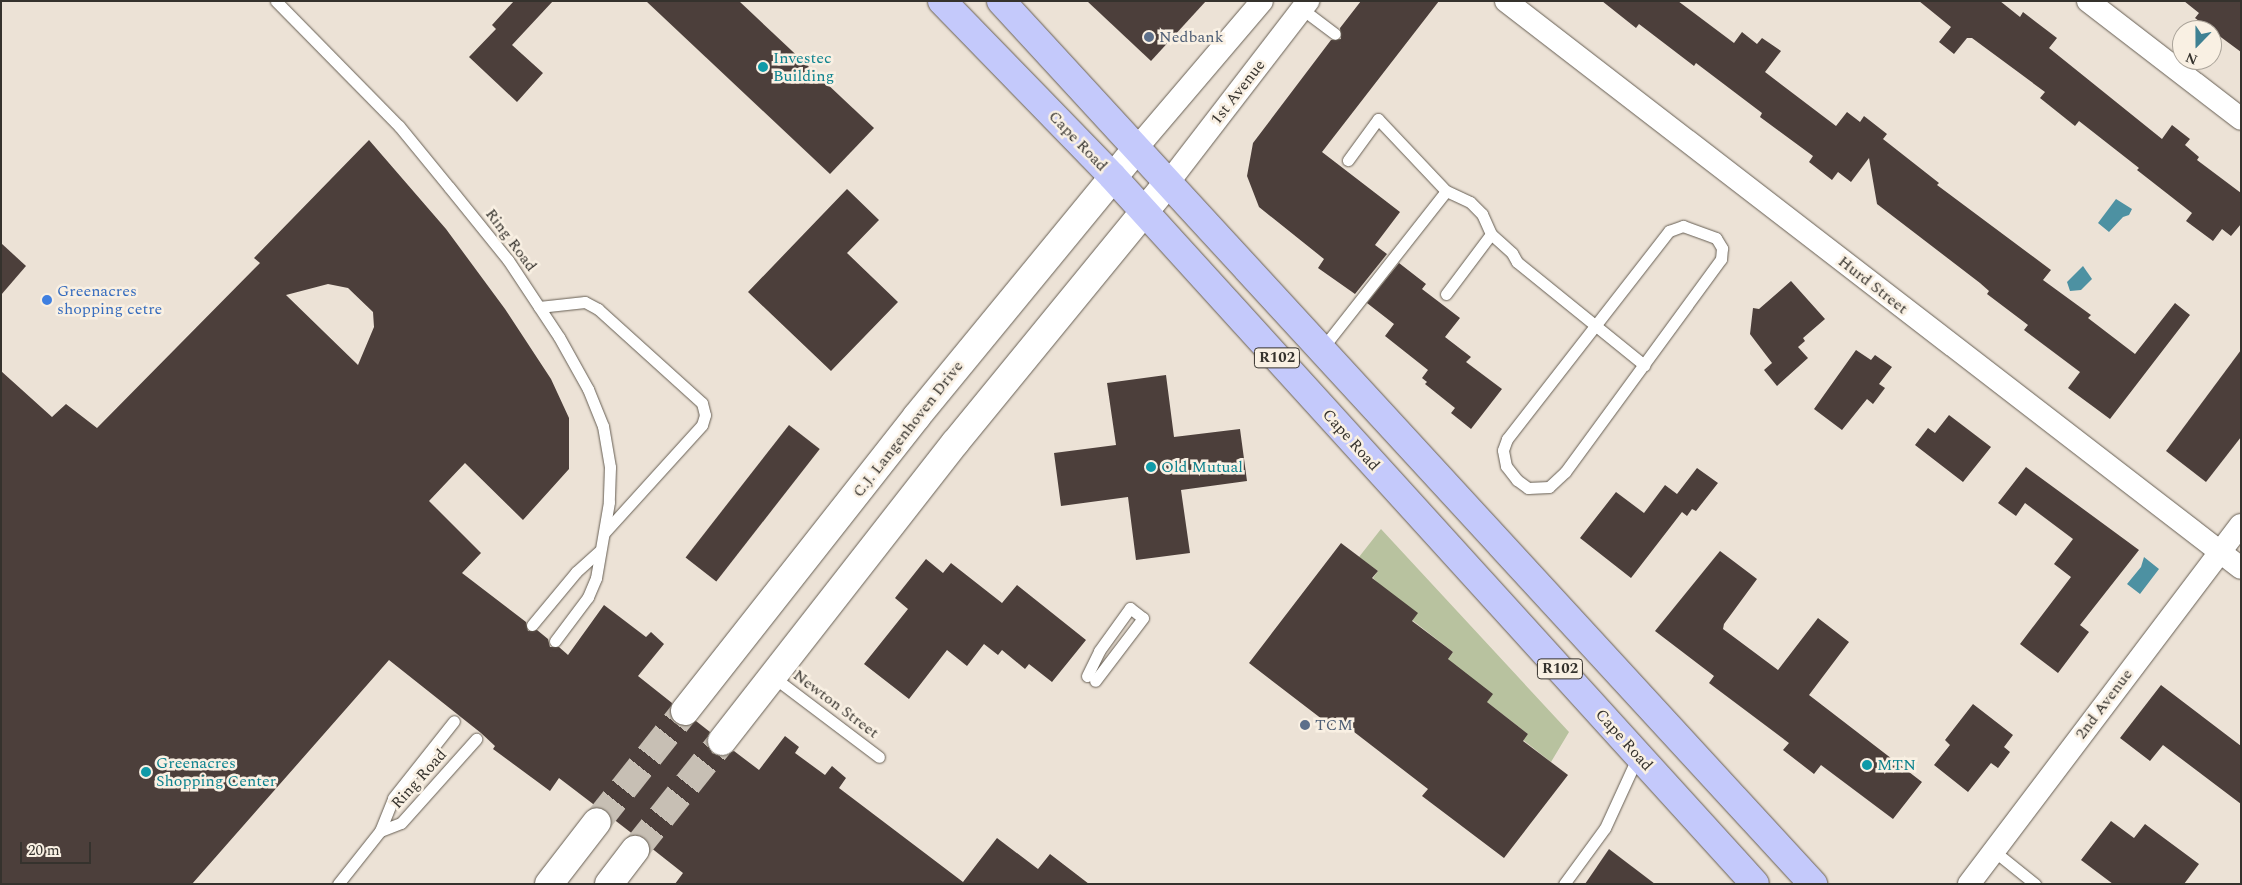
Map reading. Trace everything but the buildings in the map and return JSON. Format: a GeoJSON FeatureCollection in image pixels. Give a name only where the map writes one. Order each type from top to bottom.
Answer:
{"type":"FeatureCollection","features":[{"type":"Feature","properties":{"kind":"main road","name":"Cape Road"},"geometry":{"type":"LineString","coordinates":[[942,1],[1112,176],[1756,884]]}},
{"type":"Feature","properties":{"kind":"main road","name":"R102"},"geometry":{"type":"LineString","coordinates":[[1001,1],[1813,884]]}},
{"type":"Feature","properties":{"kind":"main road","name":"C.J. Langenhoven Drive"},"geometry":{"type":"LineString","coordinates":[[685,712],[918,416],[1112,176],[1136,149]]}},
{"type":"Feature","properties":{"kind":"main road"},"geometry":{"type":"LineString","coordinates":[[722,741],[955,443],[1145,214],[1168,183]]}},
{"type":"Feature","properties":{"kind":"main road"},"geometry":{"type":"LineString","coordinates":[[549,884],[597,822]]}},
{"type":"Feature","properties":{"kind":"main road"},"geometry":{"type":"LineString","coordinates":[[609,884],[635,850]]}},
{"type":"Feature","properties":{"kind":"street"},"geometry":{"type":"LineString","coordinates":[[1136,149],[1262,1]]}},
{"type":"Feature","properties":{"kind":"street","name":"Hurd Street"},"geometry":{"type":"LineString","coordinates":[[1506,1],[2241,568]]}},
{"type":"Feature","properties":{"kind":"street"},"geometry":{"type":"LineString","coordinates":[[2088,1],[2241,119]]}},
{"type":"Feature","properties":{"kind":"street","name":"1st Avenue"},"geometry":{"type":"LineString","coordinates":[[1168,183],[1305,5]]}},
{"type":"Feature","properties":{"kind":"street","name":"2nd Avenue"},"geometry":{"type":"LineString","coordinates":[[1969,884],[2241,525]]}},
{"type":"Feature","properties":{"kind":"lane","name":"Ring Road"},"geometry":{"type":"LineString","coordinates":[[276,1],[399,126],[508,260],[539,307],[588,389],[603,426],[610,467],[609,502],[599,551],[596,578],[588,597],[555,641]]}},
{"type":"Feature","properties":{"kind":"lane"},"geometry":{"type":"LineString","coordinates":[[1305,5],[1335,34]]}},
{"type":"Feature","properties":{"kind":"lane"},"geometry":{"type":"LineString","coordinates":[[1348,160],[1378,119],[1446,191],[1470,202],[1482,214],[1491,234],[1512,253],[1517,262],[1644,365]]}},
{"type":"Feature","properties":{"kind":"lane"},"geometry":{"type":"LineString","coordinates":[[1321,350],[1446,191]]}},
{"type":"Feature","properties":{"kind":"lane"},"geometry":{"type":"LineString","coordinates":[[1683,226],[1716,238],[1722,248],[1721,259],[1565,472],[1548,487],[1528,488],[1516,480],[1506,466],[1503,450],[1507,439],[1594,326],[1669,231],[1683,226]]}},
{"type":"Feature","properties":{"kind":"lane"},"geometry":{"type":"LineString","coordinates":[[1446,294],[1491,234]]}},
{"type":"Feature","properties":{"kind":"lane"},"geometry":{"type":"LineString","coordinates":[[539,307],[585,302],[598,309],[702,403],[705,415],[702,426],[602,534]]}},
{"type":"Feature","properties":{"kind":"lane"},"geometry":{"type":"LineString","coordinates":[[532,625],[576,572],[599,551]]}},
{"type":"Feature","properties":{"kind":"lane"},"geometry":{"type":"LineString","coordinates":[[1130,608],[1143,618],[1091,678],[1099,651],[1130,608]]}},
{"type":"Feature","properties":{"kind":"lane","name":"Newton Street"},"geometry":{"type":"LineString","coordinates":[[772,676],[880,757]]}},
{"type":"Feature","properties":{"kind":"lane","name":"Ring Road"},"geometry":{"type":"LineString","coordinates":[[343,881],[380,832],[393,798],[454,721]]}},
{"type":"Feature","properties":{"kind":"lane","name":"Ring Road"},"geometry":{"type":"LineString","coordinates":[[380,832],[401,823],[476,739]]}},
{"type":"Feature","properties":{"kind":"lane"},"geometry":{"type":"LineString","coordinates":[[1564,884],[1605,828],[1638,756]]}},
{"type":"Feature","properties":{"kind":"lane"},"geometry":{"type":"LineString","coordinates":[[1994,851],[2035,884]]}},
{"type":"Feature","properties":{"kind":"green space"},"geometry":{"type":"Polygon","coordinates":[[[1381,529],[1569,732],[1551,762],[1523,740],[1528,734],[1487,702],[1448,659],[1453,652],[1412,620],[1373,578],[1378,571],[1359,557],[1381,529]]]}},
{"type":"Feature","properties":{"kind":"water"},"geometry":{"type":"Polygon","coordinates":[[[2116,199],[2132,209],[2129,215],[2123,217],[2109,232],[2098,223],[2116,199]]]}},
{"type":"Feature","properties":{"kind":"water"},"geometry":{"type":"Polygon","coordinates":[[[2083,266],[2092,279],[2081,290],[2070,291],[2067,282],[2083,266]]]}},
{"type":"Feature","properties":{"kind":"water"},"geometry":{"type":"Polygon","coordinates":[[[2144,557],[2159,569],[2140,594],[2127,584],[2141,567],[2144,557]]]}},
{"type":"Feature","properties":{"kind":"tunnel"},"geometry":{"type":"LineString","coordinates":[[597,822],[685,711]]}},
{"type":"Feature","properties":{"kind":"tunnel"},"geometry":{"type":"LineString","coordinates":[[635,850],[722,741]]}},
{"type":"Feature","properties":{"kind":"place","name":"Nedbank"},"geometry":{"type":"Point","coordinates":[1149,37]}},
{"type":"Feature","properties":{"kind":"place","name":"Investec Building"},"geometry":{"type":"Point","coordinates":[763,67]}},
{"type":"Feature","properties":{"kind":"place","name":"Greenacres shopping cetre"},"geometry":{"type":"Point","coordinates":[47,300]}},
{"type":"Feature","properties":{"kind":"place","name":"Old Mutual"},"geometry":{"type":"Point","coordinates":[1151,467]}},
{"type":"Feature","properties":{"kind":"place","name":"TCM"},"geometry":{"type":"Point","coordinates":[1305,725]}},
{"type":"Feature","properties":{"kind":"place","name":"MTN"},"geometry":{"type":"Point","coordinates":[1867,765]}},
{"type":"Feature","properties":{"kind":"place","name":"Greenacres Shopping Center"},"geometry":{"type":"Point","coordinates":[146,772]}}]}
